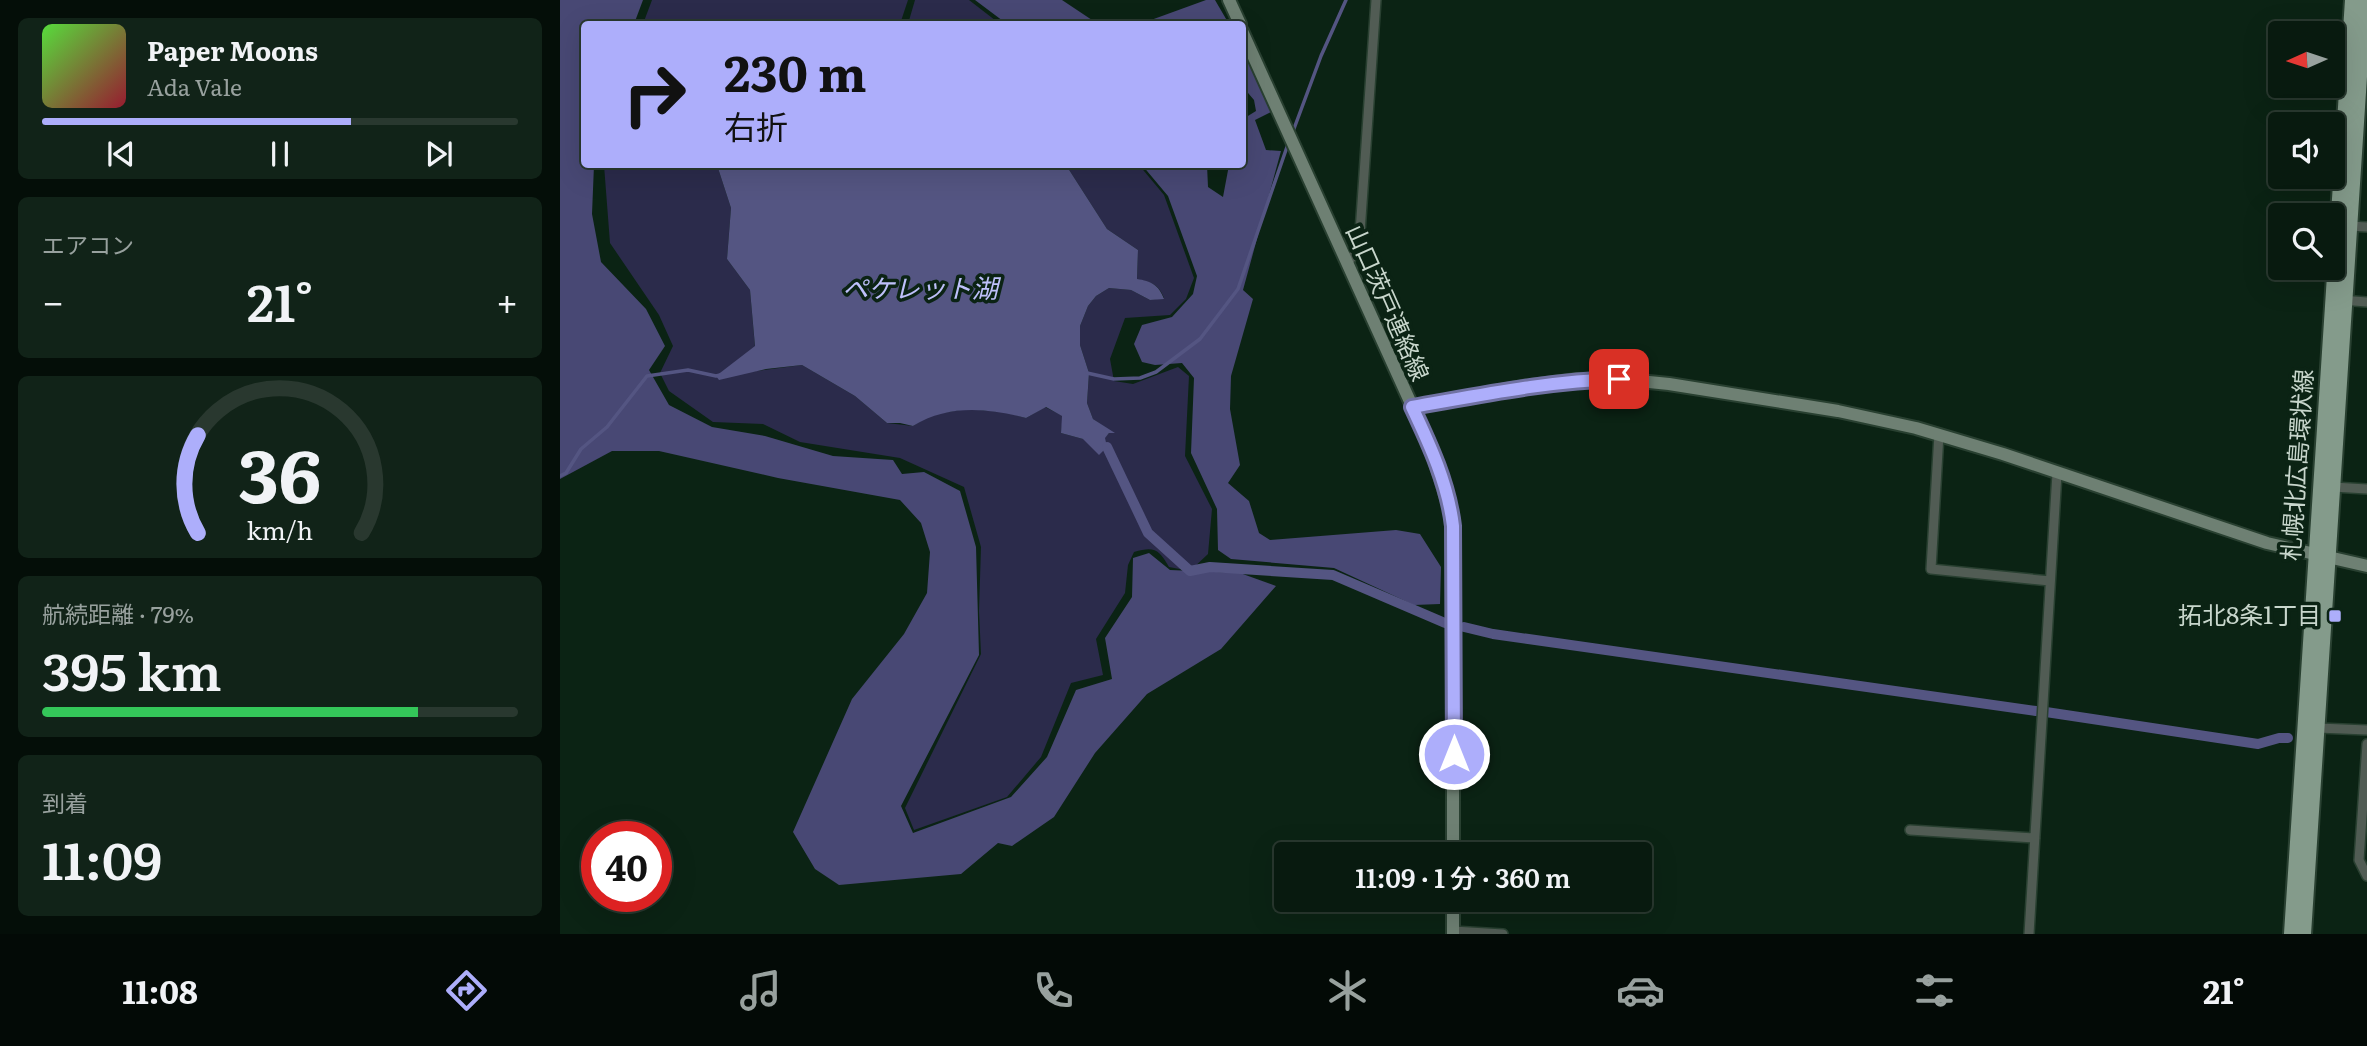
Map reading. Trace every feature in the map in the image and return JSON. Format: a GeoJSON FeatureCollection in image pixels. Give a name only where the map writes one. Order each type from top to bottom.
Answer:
{"type":"FeatureCollection","features":[{"type":"Feature","properties":{"kind":"main road","name":"札幌北広島環状線"},"geometry":{"type":"LineString","coordinates":[[2304,934],[2318,728],[2322,556],[2333,486],[2352,0]]}},
{"type":"Feature","properties":{"kind":"main road","name":"札幌北広島環状線"},"geometry":{"type":"LineString","coordinates":[[2291,934],[2322,556],[2339,300],[2350,226],[2364,75],[2365,0]]}},
{"type":"Feature","properties":{"kind":"street"},"geometry":{"type":"LineString","coordinates":[[1229,0],[1239,21]]}},
{"type":"Feature","properties":{"kind":"street"},"geometry":{"type":"LineString","coordinates":[[1347,264],[1359,247],[1376,0]]}},
{"type":"Feature","properties":{"kind":"street","name":"山口茨戸連絡線"},"geometry":{"type":"LineString","coordinates":[[1246,40],[1432,450],[1451,508],[1453,842]]}},
{"type":"Feature","properties":{"kind":"street"},"geometry":{"type":"LineString","coordinates":[[2350,226],[2367,227]]}},
{"type":"Feature","properties":{"kind":"street"},"geometry":{"type":"LineString","coordinates":[[2339,300],[2367,302]]}},
{"type":"Feature","properties":{"kind":"street"},"geometry":{"type":"LineString","coordinates":[[1412,407],[1522,387],[1577,380],[1619,379],[1669,384],[1838,411],[1939,435],[2267,543],[2367,566]]}},
{"type":"Feature","properties":{"kind":"street"},"geometry":{"type":"LineString","coordinates":[[1939,435],[1931,569],[2050,581]]}},
{"type":"Feature","properties":{"kind":"street"},"geometry":{"type":"LineString","coordinates":[[2029,934],[2057,473]]}},
{"type":"Feature","properties":{"kind":"street"},"geometry":{"type":"LineString","coordinates":[[2333,486],[2367,489]]}},
{"type":"Feature","properties":{"kind":"street"},"geometry":{"type":"LineString","coordinates":[[2318,728],[2367,730]]}},
{"type":"Feature","properties":{"kind":"street"},"geometry":{"type":"LineString","coordinates":[[2367,744],[2359,860],[2367,876]]}},
{"type":"Feature","properties":{"kind":"street"},"geometry":{"type":"LineString","coordinates":[[1910,830],[2035,838]]}},
{"type":"Feature","properties":{"kind":"street"},"geometry":{"type":"LineString","coordinates":[[1453,912],[1453,932],[1503,934]]}},
{"type":"Feature","properties":{"kind":"shaded area"},"geometry":{"type":"Polygon","coordinates":[[[560,0],[643,0],[635,21],[581,21],[581,168],[594,168],[592,214],[601,262],[646,309],[665,346],[649,370],[669,405],[712,427],[765,436],[833,456],[893,460],[902,474],[924,472],[960,491],[976,547],[979,655],[901,806],[913,833],[1011,797],[1047,757],[1076,690],[1112,679],[1105,638],[1132,597],[1133,558],[1149,553],[1170,570],[1240,573],[1276,586],[1221,649],[1147,694],[1095,753],[1054,817],[1012,846],[998,843],[961,874],[839,885],[815,869],[793,832],[852,699],[904,634],[927,593],[930,552],[921,523],[900,500],[778,478],[659,451],[612,451],[560,479],[560,0]]]}},
{"type":"Feature","properties":{"kind":"shaded area"},"geometry":{"type":"Polygon","coordinates":[[[652,0],[908,0],[901,21],[644,21],[652,0]]]}},
{"type":"Feature","properties":{"kind":"shaded area"},"geometry":{"type":"Polygon","coordinates":[[[915,0],[969,0],[996,21],[909,21],[915,0]]]}},
{"type":"Feature","properties":{"kind":"shaded area"},"geometry":{"type":"Polygon","coordinates":[[[975,0],[1062,0],[1094,21],[1003,21],[975,0]]]}},
{"type":"Feature","properties":{"kind":"shaded area"},"geometry":{"type":"Polygon","coordinates":[[[1206,0],[1215,0],[1227,21],[1148,21],[1206,0]]]}},
{"type":"Feature","properties":{"kind":"shaded area"},"geometry":{"type":"Polygon","coordinates":[[[1246,58],[1273,111],[1255,120],[1266,150],[1281,151],[1243,290],[1253,299],[1231,376],[1230,409],[1240,465],[1228,483],[1249,501],[1259,533],[1270,540],[1396,530],[1420,534],[1441,567],[1440,604],[1414,605],[1334,568],[1231,559],[1218,550],[1217,509],[1191,453],[1194,378],[1182,363],[1155,365],[1142,362],[1134,344],[1142,325],[1172,317],[1193,294],[1197,276],[1168,196],[1145,168],[1207,168],[1208,187],[1223,197],[1228,168],[1246,168],[1246,117],[1256,111],[1254,100],[1246,91],[1246,58]]]}},
{"type":"Feature","properties":{"kind":"shaded area"},"geometry":{"type":"Polygon","coordinates":[[[604,168],[718,168],[731,208],[727,259],[750,290],[755,347],[717,376],[802,365],[855,396],[887,423],[913,426],[930,415],[966,409],[1004,412],[1026,418],[1045,407],[1063,416],[1061,433],[1083,439],[1104,438],[1113,433],[1093,419],[1087,403],[1089,373],[1080,345],[1080,326],[1088,306],[1096,296],[1109,288],[1131,290],[1150,300],[1164,298],[1154,284],[1137,280],[1138,250],[1107,229],[1068,168],[1142,168],[1164,195],[1194,278],[1186,299],[1170,315],[1125,318],[1110,359],[1114,381],[1133,384],[1178,367],[1189,376],[1185,456],[1212,509],[1208,554],[1190,571],[1169,567],[1155,550],[1134,552],[1128,565],[1125,593],[1096,639],[1103,675],[1071,683],[1041,757],[1007,797],[914,830],[905,808],[981,654],[981,547],[964,487],[900,458],[800,442],[763,424],[713,422],[669,391],[660,373],[673,346],[659,315],[610,243],[604,168]]]}},
{"type":"Feature","properties":{"kind":"water","name":"ペケレット湖"},"geometry":{"type":"Polygon","coordinates":[[[718,168],[1068,168],[1107,229],[1138,250],[1137,279],[1154,284],[1164,299],[1150,300],[1131,290],[1109,288],[1096,296],[1088,306],[1080,326],[1080,345],[1089,373],[1087,403],[1093,419],[1115,433],[1109,433],[1105,438],[1107,447],[1099,455],[1083,439],[1061,433],[1062,416],[1046,407],[1026,418],[983,410],[954,411],[926,419],[913,426],[887,423],[855,396],[802,365],[766,369],[719,380],[716,376],[755,346],[750,290],[727,259],[731,208],[718,168]]]}},
{"type":"Feature","properties":{"kind":"waterway"},"geometry":{"type":"LineString","coordinates":[[1292,134],[1321,56],[1346,0]]}},
{"type":"Feature","properties":{"kind":"waterway"},"geometry":{"type":"LineString","coordinates":[[1087,373],[1114,379],[1140,378],[1156,372],[1200,339],[1238,289],[1288,144]]}},
{"type":"Feature","properties":{"kind":"waterway"},"geometry":{"type":"LineString","coordinates":[[560,476],[566,473],[581,449],[607,427],[647,376],[688,370],[720,375]]}},
{"type":"Feature","properties":{"kind":"waterway"},"geometry":{"type":"LineString","coordinates":[[1107,447],[1148,533],[1190,571],[1210,567],[1333,575],[1445,623]]}},
{"type":"Feature","properties":{"kind":"waterway"},"geometry":{"type":"LineString","coordinates":[[1464,627],[1493,634],[2036,711]]}},
{"type":"Feature","properties":{"kind":"waterway"},"geometry":{"type":"LineString","coordinates":[[2046,712],[2258,744],[2288,738]]}},
{"type":"Feature","properties":{"kind":"place","name":"拓北8条1丁目"},"geometry":{"type":"Point","coordinates":[2335,616]}},
{"type":"Feature","properties":{"kind":"route"},"geometry":{"type":"LineString","coordinates":[[1454,754],[1451,508],[1432,450],[1412,407],[1522,387],[1577,380],[1619,379]]}}]}
